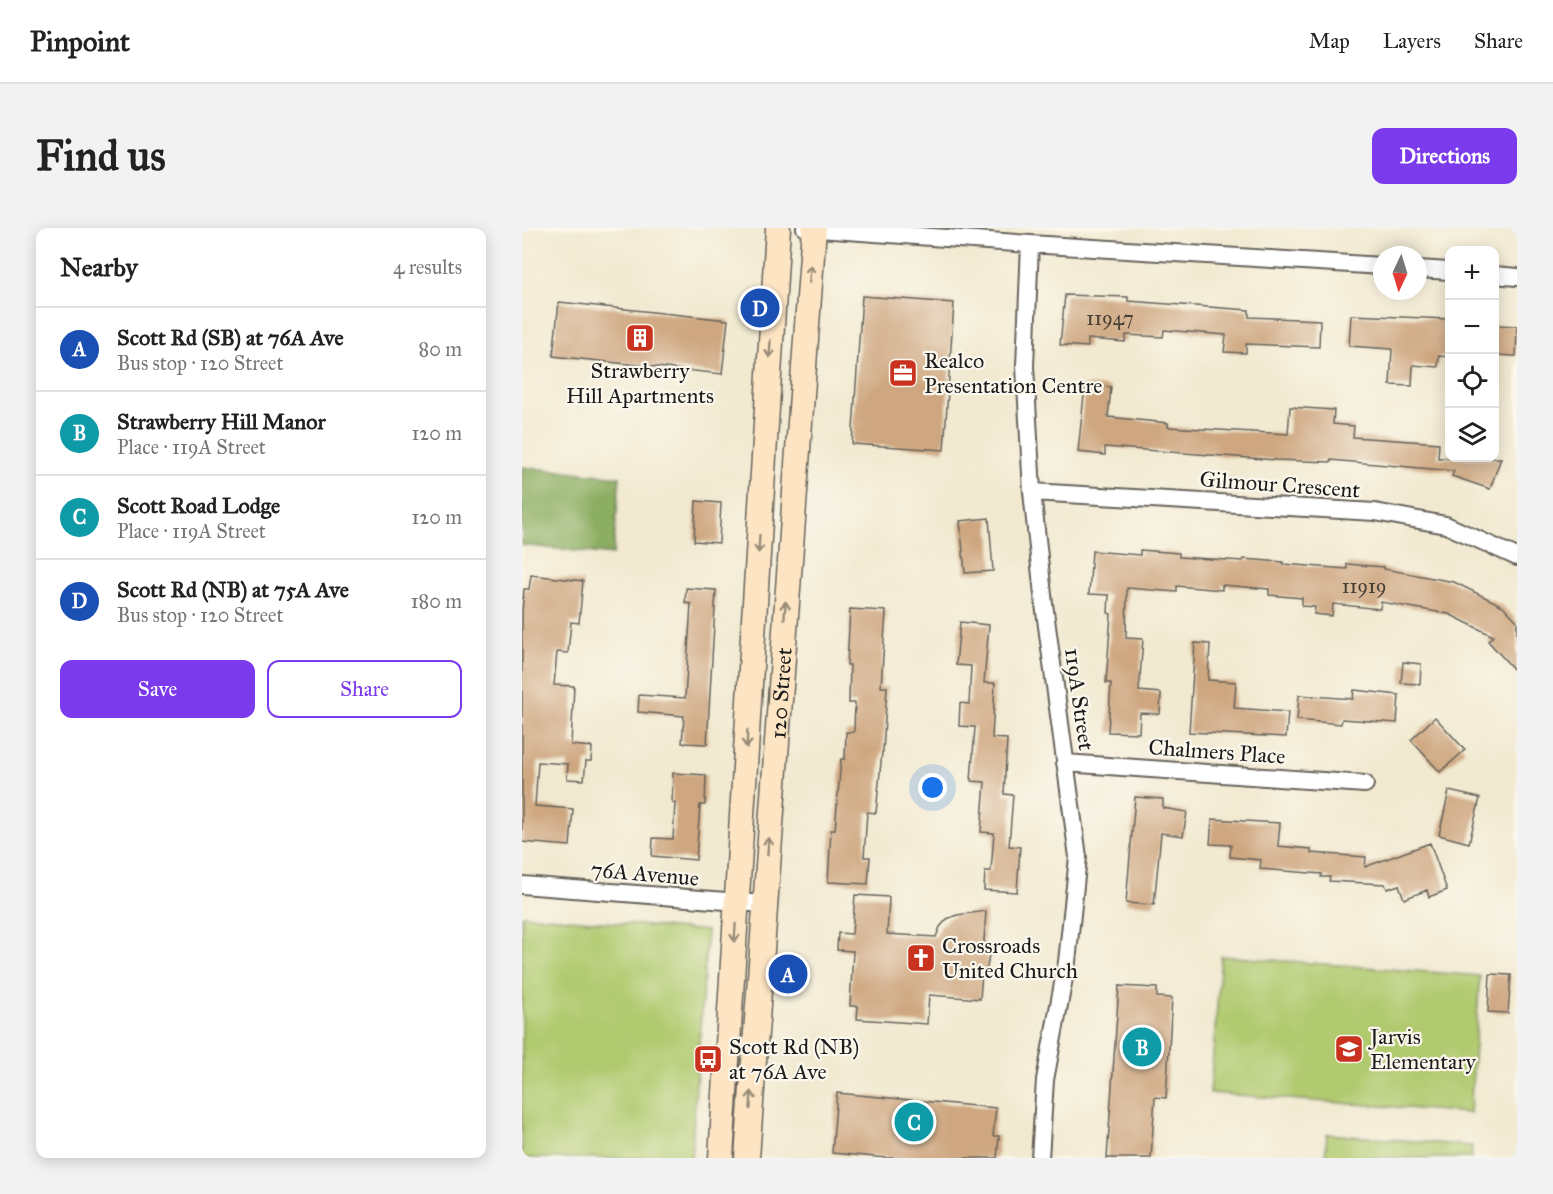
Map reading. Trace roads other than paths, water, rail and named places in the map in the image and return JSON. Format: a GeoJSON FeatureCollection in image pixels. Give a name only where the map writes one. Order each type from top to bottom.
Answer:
{"type":"FeatureCollection","features":[{"type":"Feature","properties":{"kind":"main road","name":"120 Street"},"geometry":{"type":"LineString","coordinates":[[721,1158],[777,228]]}},
{"type":"Feature","properties":{"kind":"main road","name":"120 Street"},"geometry":{"type":"LineString","coordinates":[[747,1158],[810,228]]}},
{"type":"Feature","properties":{"kind":"street"},"geometry":{"type":"LineString","coordinates":[[810,228],[1373,265]]}},
{"type":"Feature","properties":{"kind":"street","name":"119A Street"},"geometry":{"type":"LineString","coordinates":[[1030,244],[1025,366],[1032,492],[1044,604],[1078,857],[1067,962],[1045,1080],[1040,1158]]}},
{"type":"Feature","properties":{"kind":"street"},"geometry":{"type":"LineString","coordinates":[[1427,270],[1445,272]]}},
{"type":"Feature","properties":{"kind":"street"},"geometry":{"type":"LineString","coordinates":[[1499,275],[1517,277]]}},
{"type":"Feature","properties":{"kind":"street","name":"Gilmour Crescent"},"geometry":{"type":"LineString","coordinates":[[1032,492],[1375,512],[1446,525],[1517,557]]}},
{"type":"Feature","properties":{"kind":"street","name":"Chalmers Place"},"geometry":{"type":"LineString","coordinates":[[1065,763],[1365,784]]}},
{"type":"Feature","properties":{"kind":"street","name":"76A Avenue"},"geometry":{"type":"LineString","coordinates":[[522,885],[764,904]]}},
{"type":"Feature","properties":{"kind":"place","name":"Scott Rd (NB) at 75A Ave"},"geometry":{"type":"Point","coordinates":[760,308]}},
{"type":"Feature","properties":{"kind":"place","name":"Strawberry Hill Apartments"},"geometry":{"type":"Point","coordinates":[640,338]}},
{"type":"Feature","properties":{"kind":"place","name":"Realco Presentation Centre"},"geometry":{"type":"Point","coordinates":[903,373]}},
{"type":"Feature","properties":{"kind":"place","name":"Crossroads United Church"},"geometry":{"type":"Point","coordinates":[921,958]}},
{"type":"Feature","properties":{"kind":"place","name":"Scott Rd (SB) at 76A Ave"},"geometry":{"type":"Point","coordinates":[788,974]}},
{"type":"Feature","properties":{"kind":"place","name":"Strawberry Hill Manor"},"geometry":{"type":"Point","coordinates":[1142,1047]}},
{"type":"Feature","properties":{"kind":"place","name":"Jarvis Elementary"},"geometry":{"type":"Point","coordinates":[1349,1049]}},
{"type":"Feature","properties":{"kind":"place","name":"Scott Rd (NB) at 76A Ave"},"geometry":{"type":"Point","coordinates":[708,1059]}},
{"type":"Feature","properties":{"kind":"place","name":"Scott Road Lodge"},"geometry":{"type":"Point","coordinates":[914,1122]}}]}
